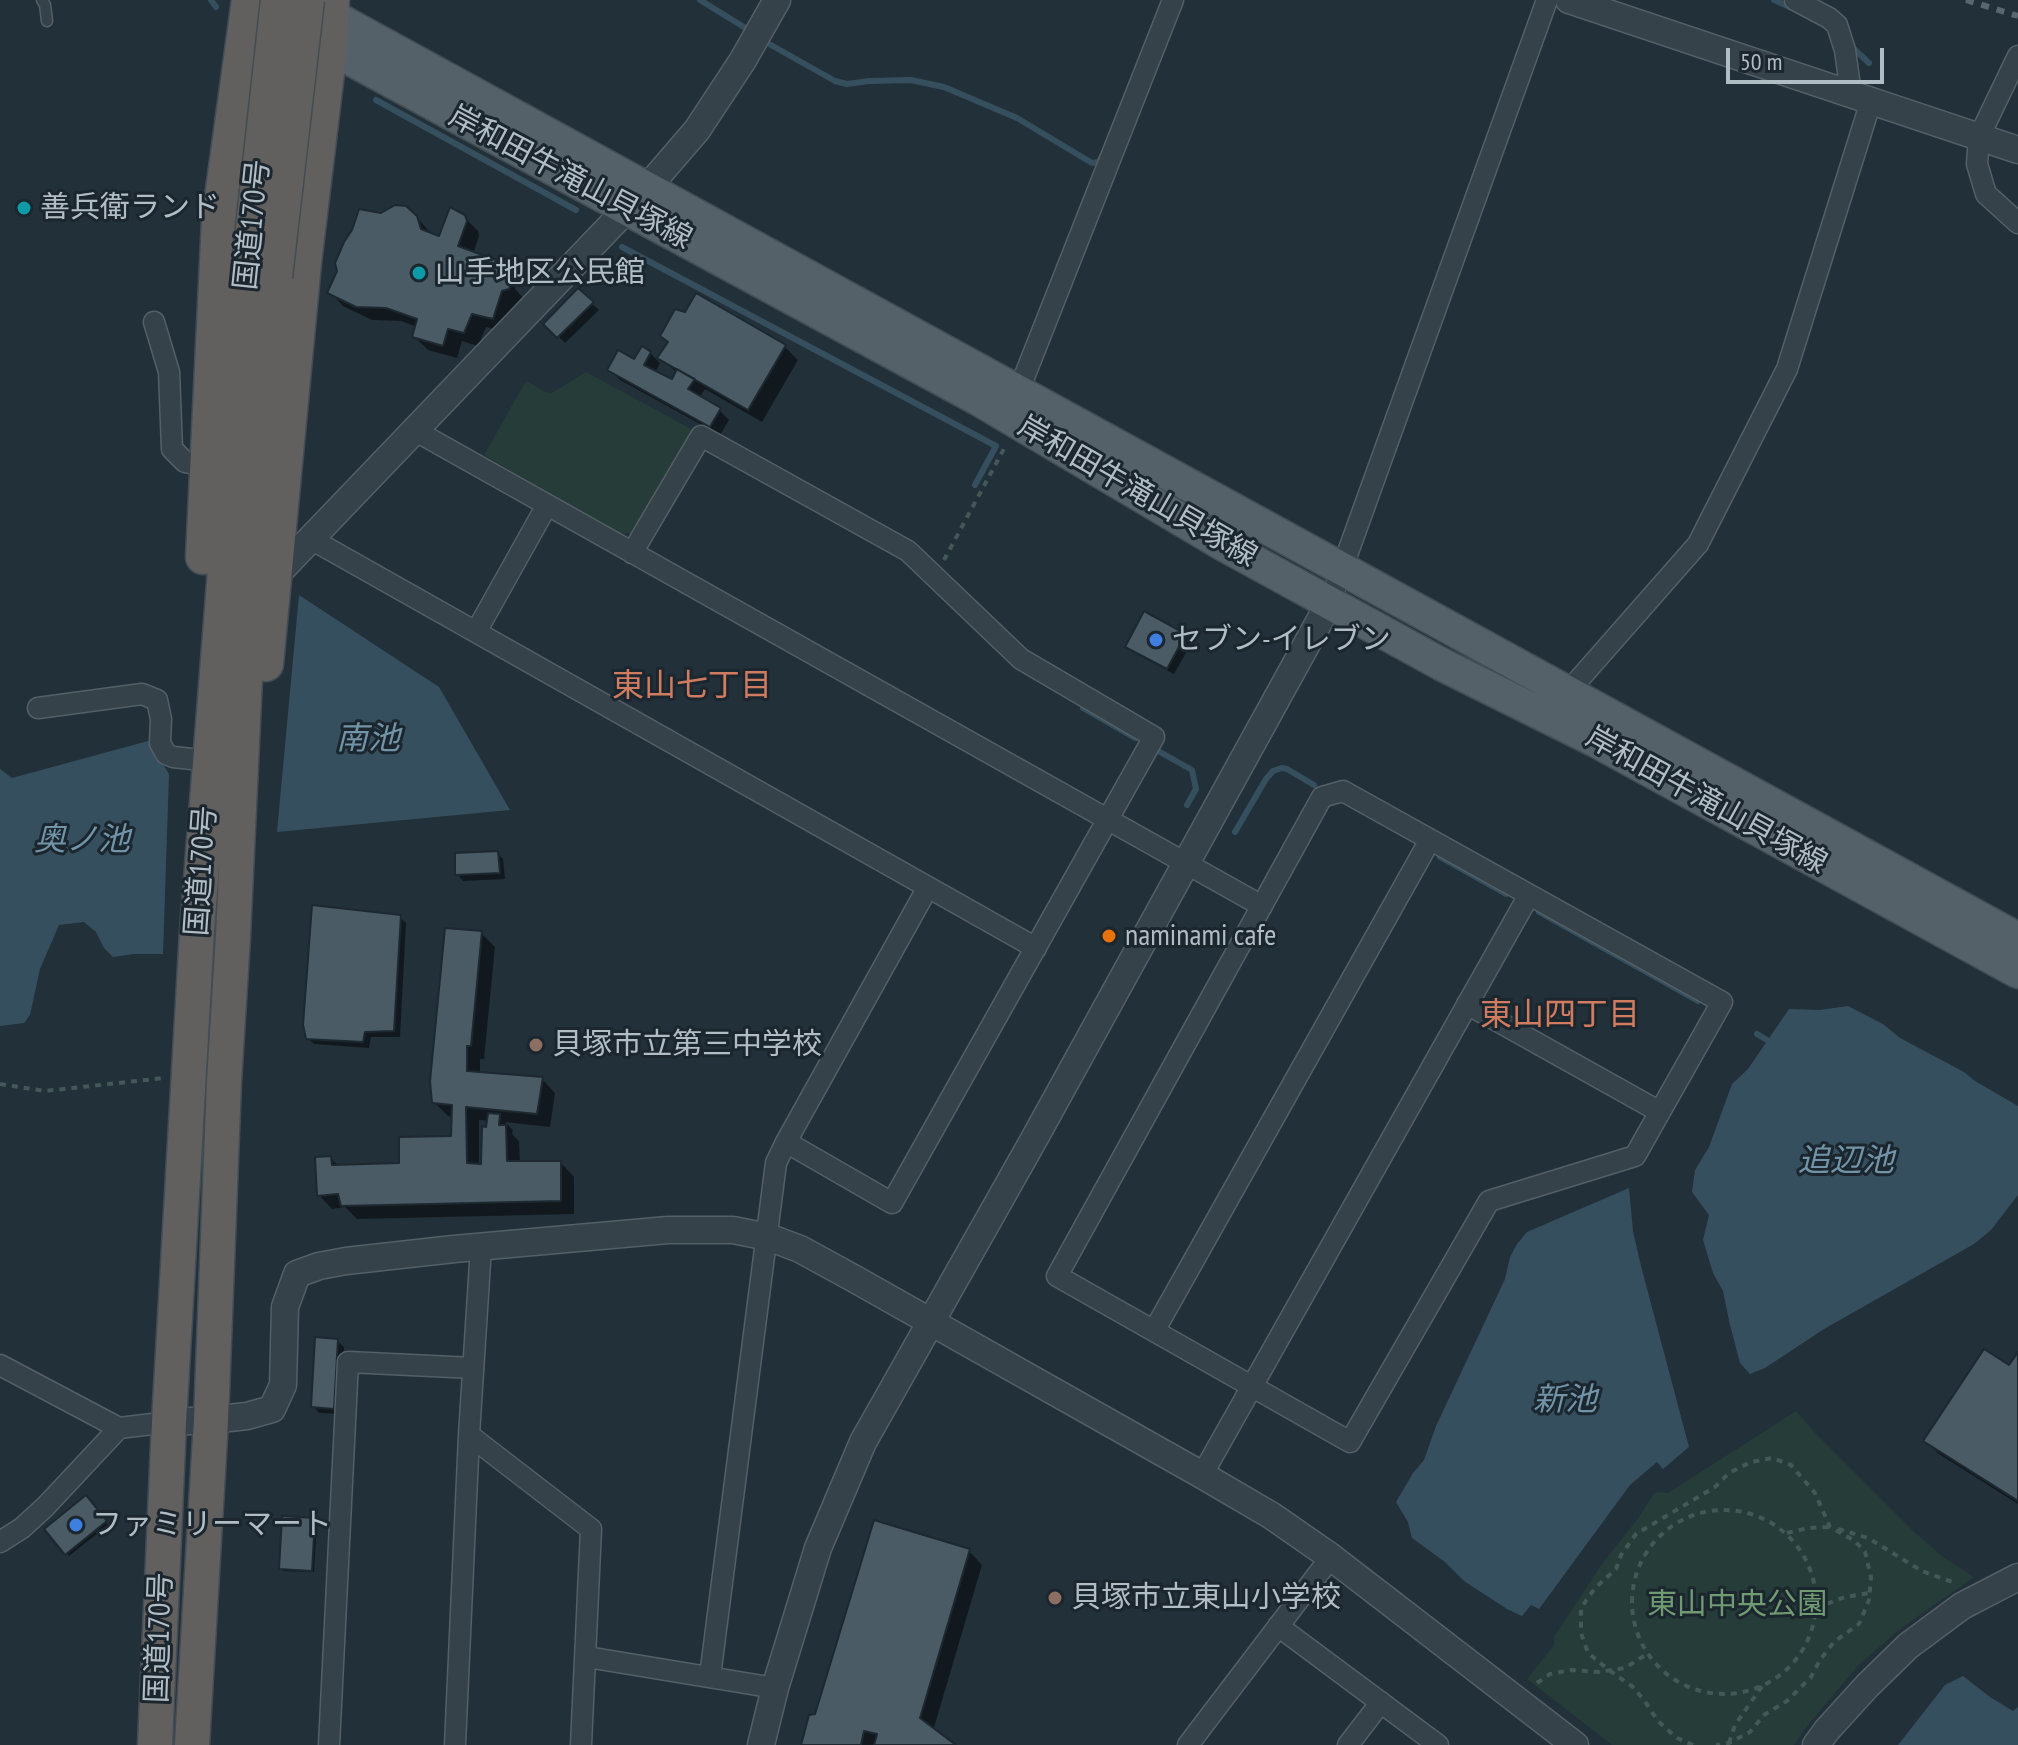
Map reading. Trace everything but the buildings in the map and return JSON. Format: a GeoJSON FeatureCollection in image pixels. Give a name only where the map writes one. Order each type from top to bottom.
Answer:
{"type":"FeatureCollection","features":[{"type":"Feature","properties":{"kind":"highway"},"geometry":{"type":"LineString","coordinates":[[197,931],[192,759],[219,219],[249,0]]}},
{"type":"Feature","properties":{"kind":"highway","name":"国道170号"},"geometry":{"type":"LineString","coordinates":[[192,1745],[211,1420],[261,275],[278,0]]}},
{"type":"Feature","properties":{"kind":"highway"},"geometry":{"type":"LineString","coordinates":[[241,745],[261,717],[276,575],[304,263],[330,48],[318,4]]}},
{"type":"Feature","properties":{"kind":"highway","name":"国道170号"},"geometry":{"type":"LineString","coordinates":[[155,1745],[169,1422],[197,931],[261,275],[318,4]]}},
{"type":"Feature","properties":{"kind":"main road","name":"岸和田牛滝山貝塚線"},"geometry":{"type":"LineString","coordinates":[[262,0],[330,48],[1019,390],[2018,939]]}},
{"type":"Feature","properties":{"kind":"main road","name":"岸和田牛滝山貝塚線"},"geometry":{"type":"LineString","coordinates":[[318,4],[637,198],[1224,545],[1441,664],[1594,740],[2018,972]]}},
{"type":"Feature","properties":{"kind":"street"},"geometry":{"type":"LineString","coordinates":[[276,575],[637,198],[697,130],[743,60],[777,0]]}},
{"type":"Feature","properties":{"kind":"street"},"geometry":{"type":"LineString","coordinates":[[1019,390],[1173,0]]}},
{"type":"Feature","properties":{"kind":"street"},"geometry":{"type":"LineString","coordinates":[[761,1745],[818,1548],[863,1442],[1330,602],[1547,0]]}},
{"type":"Feature","properties":{"kind":"street"},"geometry":{"type":"LineString","coordinates":[[1569,0],[2018,150]]}},
{"type":"Feature","properties":{"kind":"street"},"geometry":{"type":"LineString","coordinates":[[1567,693],[1698,544],[1787,369],[1861,98],[1837,25],[1795,0]]}},
{"type":"Feature","properties":{"kind":"street"},"geometry":{"type":"LineString","coordinates":[[2018,56],[1979,137],[1977,164],[1986,194],[2018,223]]}},
{"type":"Feature","properties":{"kind":"street"},"geometry":{"type":"LineString","coordinates":[[154,322],[169,372],[172,449],[185,462],[207,465]]}},
{"type":"Feature","properties":{"kind":"street"},"geometry":{"type":"LineString","coordinates":[[414,430],[1262,906]]}},
{"type":"Feature","properties":{"kind":"street"},"geometry":{"type":"LineString","coordinates":[[632,553],[701,436],[908,551],[1021,659],[1154,737],[892,1203],[786,1142]]}},
{"type":"Feature","properties":{"kind":"street"},"geometry":{"type":"LineString","coordinates":[[476,632],[547,505]]}},
{"type":"Feature","properties":{"kind":"street"},"geometry":{"type":"LineString","coordinates":[[311,539],[1036,948]]}},
{"type":"Feature","properties":{"kind":"street"},"geometry":{"type":"LineString","coordinates":[[38,708],[142,694],[157,700],[161,719],[160,743],[166,754],[192,759]]}},
{"type":"Feature","properties":{"kind":"street"},"geometry":{"type":"LineString","coordinates":[[1343,791],[1430,840],[1722,1002],[1635,1156],[1489,1201],[1350,1442],[1057,1276],[1322,797],[1343,791]]}},
{"type":"Feature","properties":{"kind":"street"},"geometry":{"type":"LineString","coordinates":[[1154,1331],[1430,840]]}},
{"type":"Feature","properties":{"kind":"street"},"geometry":{"type":"LineString","coordinates":[[710,1676],[776,1163],[928,887]]}},
{"type":"Feature","properties":{"kind":"street"},"geometry":{"type":"LineString","coordinates":[[1202,1475],[1529,895]]}},
{"type":"Feature","properties":{"kind":"street"},"geometry":{"type":"LineString","coordinates":[[1467,1004],[1660,1112]]}},
{"type":"Feature","properties":{"kind":"street"},"geometry":{"type":"LineString","coordinates":[[0,1365],[119,1428],[247,1416],[272,1409],[283,1385],[285,1307],[297,1274],[319,1266],[668,1230],[733,1230],[768,1237],[800,1249],[1272,1516],[1331,1557],[1575,1745]]}},
{"type":"Feature","properties":{"kind":"street"},"geometry":{"type":"LineString","coordinates":[[455,1745],[481,1247]]}},
{"type":"Feature","properties":{"kind":"street"},"geometry":{"type":"LineString","coordinates":[[329,1745],[348,1362],[473,1368]]}},
{"type":"Feature","properties":{"kind":"street"},"geometry":{"type":"LineString","coordinates":[[0,1542],[22,1528],[45,1507],[119,1428]]}},
{"type":"Feature","properties":{"kind":"street"},"geometry":{"type":"LineString","coordinates":[[469,1435],[591,1529],[581,1745]]}},
{"type":"Feature","properties":{"kind":"street"},"geometry":{"type":"LineString","coordinates":[[1188,1745],[1331,1557]]}},
{"type":"Feature","properties":{"kind":"street"},"geometry":{"type":"LineString","coordinates":[[1816,1745],[1867,1686],[1908,1646],[1962,1606],[2018,1577]]}},
{"type":"Feature","properties":{"kind":"street"},"geometry":{"type":"LineString","coordinates":[[1278,1626],[1438,1745]]}},
{"type":"Feature","properties":{"kind":"street"},"geometry":{"type":"LineString","coordinates":[[587,1657],[775,1688]]}},
{"type":"Feature","properties":{"kind":"street"},"geometry":{"type":"LineString","coordinates":[[140,1745],[142,1717],[159,1679]]}},
{"type":"Feature","properties":{"kind":"street"},"geometry":{"type":"LineString","coordinates":[[1348,1745],[1381,1702]]}},
{"type":"Feature","properties":{"kind":"lane"},"geometry":{"type":"LineString","coordinates":[[42,0],[47,21]]}},
{"type":"Feature","properties":{"kind":"path"},"geometry":{"type":"LineString","coordinates":[[935,576],[1009,439]]}},
{"type":"Feature","properties":{"kind":"path"},"geometry":{"type":"LineString","coordinates":[[0,1084],[45,1091],[190,1075]]}},
{"type":"Feature","properties":{"kind":"path"},"geometry":{"type":"LineString","coordinates":[[1693,1745],[1677,1738],[1658,1721],[1633,1687],[1588,1653],[1581,1633],[1581,1608],[1595,1588],[1616,1569],[1621,1555],[1636,1534],[1715,1487],[1729,1473],[1751,1462],[1772,1458],[1791,1465],[1815,1493],[1830,1527],[1855,1541],[1865,1552],[1871,1577],[1869,1600],[1859,1624],[1834,1642],[1811,1677],[1787,1701],[1764,1715],[1750,1732],[1729,1744],[1716,1745]]}},
{"type":"Feature","properties":{"kind":"path"},"geometry":{"type":"LineString","coordinates":[[1721,1509],[1756,1515],[1786,1533],[1806,1559],[1816,1591],[1814,1624],[1800,1654],[1777,1677],[1736,1693],[1709,1693],[1674,1680],[1648,1654],[1634,1621],[1631,1604],[1633,1586],[1646,1552],[1664,1532],[1686,1517],[1721,1509]]}},
{"type":"Feature","properties":{"kind":"path"},"geometry":{"type":"LineString","coordinates":[[1786,1533],[1830,1527],[1868,1538],[1922,1571],[1955,1583]]}},
{"type":"Feature","properties":{"kind":"path"},"geometry":{"type":"LineString","coordinates":[[1816,1608],[1845,1597],[1869,1593]]}},
{"type":"Feature","properties":{"kind":"path"},"geometry":{"type":"LineString","coordinates":[[1537,1683],[1550,1674],[1571,1670],[1598,1672],[1625,1668],[1648,1654]]}},
{"type":"Feature","properties":{"kind":"path"},"geometry":{"type":"LineString","coordinates":[[1729,1744],[1735,1725],[1763,1685]]}},
{"type":"Feature","properties":{"kind":"green space"},"geometry":{"type":"Polygon","coordinates":[[[586,372],[693,430],[632,533],[619,534],[484,455],[526,381],[550,394],[586,372]]]}},
{"type":"Feature","properties":{"kind":"green space","name":"東山中央公園"},"geometry":{"type":"Polygon","coordinates":[[[1796,1411],[1912,1530],[1943,1557],[1974,1577],[1900,1629],[1860,1664],[1794,1745],[1612,1745],[1527,1679],[1554,1645],[1554,1637],[1601,1565],[1655,1492],[1668,1493],[1796,1411]]]}},
{"type":"Feature","properties":{"kind":"water","name":"南池"},"geometry":{"type":"Polygon","coordinates":[[[299,595],[439,687],[510,810],[277,832],[299,595]]]}},
{"type":"Feature","properties":{"kind":"water","name":"奥ノ池"},"geometry":{"type":"Polygon","coordinates":[[[148,741],[169,774],[163,954],[113,957],[96,932],[84,922],[59,925],[40,969],[30,1015],[24,1023],[0,1026],[0,769],[12,778],[148,741]]]}},
{"type":"Feature","properties":{"kind":"water","name":"追辺池"},"geometry":{"type":"Polygon","coordinates":[[[1848,1006],[2018,1106],[2018,1195],[1991,1230],[1974,1244],[1750,1374],[1740,1363],[1723,1291],[1713,1273],[1703,1240],[1709,1215],[1692,1192],[1695,1170],[1709,1147],[1732,1084],[1748,1069],[1789,1009],[1820,1010],[1848,1006]]]}},
{"type":"Feature","properties":{"kind":"water","name":"新池"},"geometry":{"type":"Polygon","coordinates":[[[1629,1188],[1633,1231],[1641,1266],[1689,1447],[1663,1469],[1657,1462],[1630,1485],[1539,1609],[1531,1605],[1522,1616],[1464,1581],[1445,1562],[1412,1538],[1408,1522],[1396,1502],[1424,1460],[1436,1426],[1505,1279],[1510,1257],[1517,1244],[1527,1232],[1629,1188]]]}},
{"type":"Feature","properties":{"kind":"water"},"geometry":{"type":"Polygon","coordinates":[[[1963,1676],[2013,1711],[2018,1707],[2018,1745],[1898,1745],[1945,1685],[1963,1676]]]}},
{"type":"Feature","properties":{"kind":"waterway"},"geometry":{"type":"LineString","coordinates":[[211,0],[216,7]]}},
{"type":"Feature","properties":{"kind":"waterway"},"geometry":{"type":"LineString","coordinates":[[700,0],[747,29]]}},
{"type":"Feature","properties":{"kind":"waterway"},"geometry":{"type":"LineString","coordinates":[[1774,0],[1792,8]]}},
{"type":"Feature","properties":{"kind":"waterway"},"geometry":{"type":"LineString","coordinates":[[771,45],[835,81],[847,84],[911,80],[944,87],[1017,118],[1092,163],[1099,162],[1102,156]]}},
{"type":"Feature","properties":{"kind":"waterway"},"geometry":{"type":"LineString","coordinates":[[1851,46],[1869,63]]}},
{"type":"Feature","properties":{"kind":"waterway"},"geometry":{"type":"LineString","coordinates":[[376,100],[576,210]]}},
{"type":"Feature","properties":{"kind":"waterway"},"geometry":{"type":"LineString","coordinates":[[622,247],[996,446],[975,485]]}},
{"type":"Feature","properties":{"kind":"waterway"},"geometry":{"type":"LineString","coordinates":[[1083,708],[1135,738]]}},
{"type":"Feature","properties":{"kind":"waterway"},"geometry":{"type":"LineString","coordinates":[[1160,752],[1192,770],[1196,789],[1187,805]]}},
{"type":"Feature","properties":{"kind":"waterway"},"geometry":{"type":"LineString","coordinates":[[1235,832],[1273,771],[1287,769],[1314,785]]}},
{"type":"Feature","properties":{"kind":"waterway"},"geometry":{"type":"LineString","coordinates":[[1440,857],[1506,894]]}},
{"type":"Feature","properties":{"kind":"waterway"},"geometry":{"type":"LineString","coordinates":[[1539,912],[1698,1001]]}},
{"type":"Feature","properties":{"kind":"waterway"},"geometry":{"type":"LineString","coordinates":[[1757,1034],[1767,1040]]}},
{"type":"Feature","properties":{"kind":"railway"},"geometry":{"type":"LineString","coordinates":[[1966,0],[2018,16]]}},
{"type":"Feature","properties":{"kind":"place","name":"善兵衛ランド"},"geometry":{"type":"Point","coordinates":[24,208]}},
{"type":"Feature","properties":{"kind":"place","name":"山手地区公民館"},"geometry":{"type":"Point","coordinates":[419,273]}},
{"type":"Feature","properties":{"kind":"place","name":"セブン-イレブン"},"geometry":{"type":"Point","coordinates":[1156,640]}},
{"type":"Feature","properties":{"kind":"place","name":"naminami cafe"},"geometry":{"type":"Point","coordinates":[1109,936]}},
{"type":"Feature","properties":{"kind":"place","name":"貝塚市立第三中学校"},"geometry":{"type":"Point","coordinates":[536,1045]}},
{"type":"Feature","properties":{"kind":"place","name":"ファミリーマート"},"geometry":{"type":"Point","coordinates":[76,1525]}},
{"type":"Feature","properties":{"kind":"place","name":"貝塚市立東山小学校"},"geometry":{"type":"Point","coordinates":[1055,1598]}},
{"type":"Feature","properties":{"kind":"district","name":"東山七丁目"},"geometry":{"type":"Point","coordinates":[692,687]}},
{"type":"Feature","properties":{"kind":"district","name":"東山四丁目"},"geometry":{"type":"Point","coordinates":[1560,1016]}}]}
